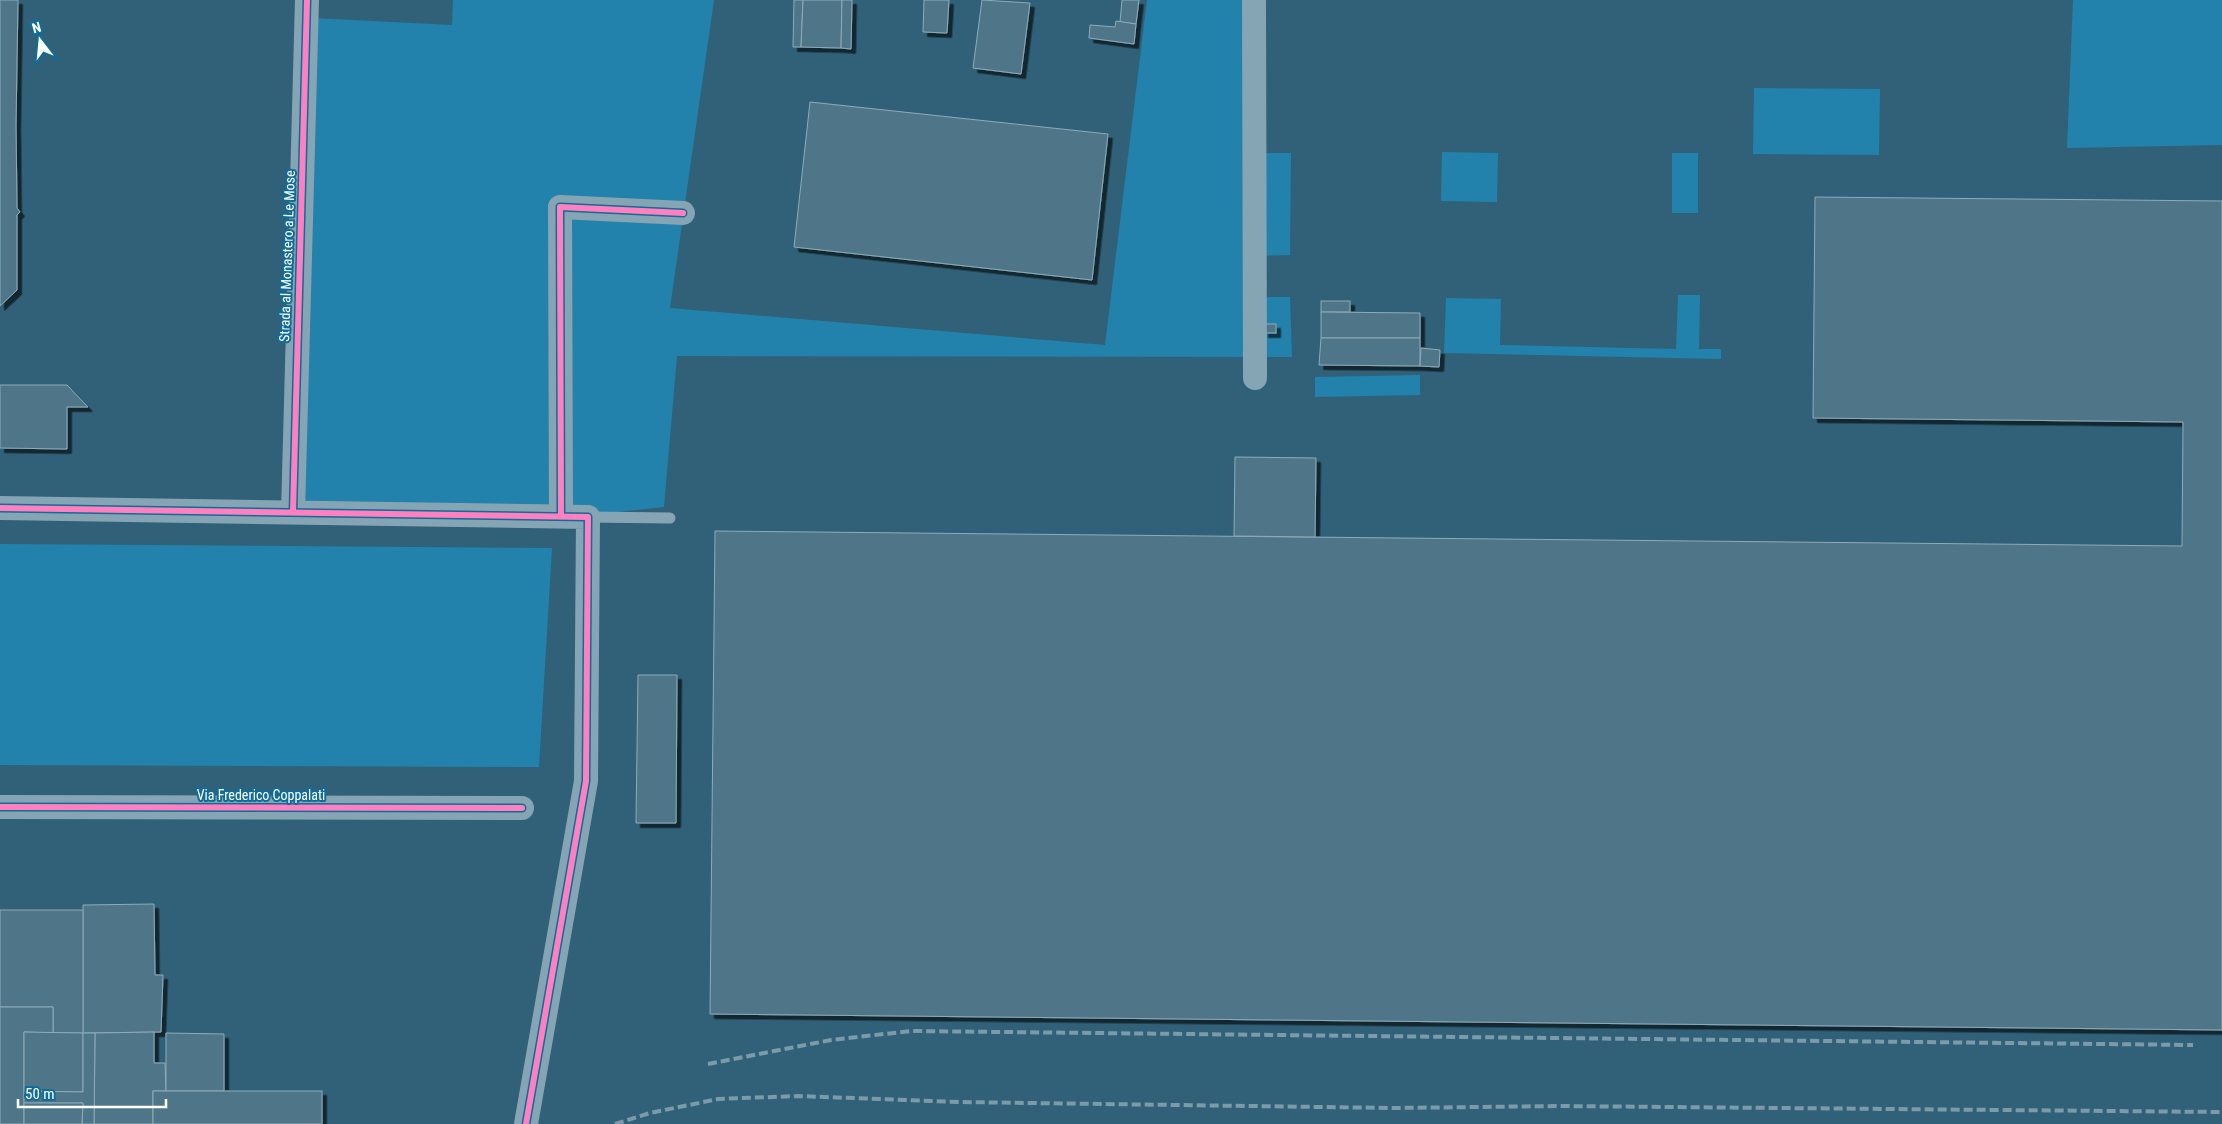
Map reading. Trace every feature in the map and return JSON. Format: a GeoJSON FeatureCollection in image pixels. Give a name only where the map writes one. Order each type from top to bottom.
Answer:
{"type":"FeatureCollection","features":[{"type":"Feature","properties":{"kind":"street","name":"Strada al Monastero a Le Mose"},"geometry":{"type":"LineString","coordinates":[[293,512],[307,0]]}},
{"type":"Feature","properties":{"kind":"street"},"geometry":{"type":"LineString","coordinates":[[1254,0],[1254,378]]}},
{"type":"Feature","properties":{"kind":"street"},"geometry":{"type":"LineString","coordinates":[[561,516],[560,208],[683,213]]}},
{"type":"Feature","properties":{"kind":"street"},"geometry":{"type":"LineString","coordinates":[[0,508],[588,517],[586,781],[526,1124]]}},
{"type":"Feature","properties":{"kind":"street","name":"Via Frederico Coppalati"},"geometry":{"type":"LineString","coordinates":[[0,807],[522,808]]}},
{"type":"Feature","properties":{"kind":"lane"},"geometry":{"type":"LineString","coordinates":[[588,517],[670,518]]}},
{"type":"Feature","properties":{"kind":"shaded area"},"geometry":{"type":"Polygon","coordinates":[[[453,0],[714,0],[670,308],[1105,345],[1147,0],[1253,0],[1255,153],[1291,153],[1290,255],[1254,256],[1254,297],[1290,297],[1292,357],[677,356],[664,507],[589,515],[300,513],[313,18],[452,25],[453,0]]]}},
{"type":"Feature","properties":{"kind":"shaded area"},"geometry":{"type":"Polygon","coordinates":[[[2073,0],[2222,0],[2222,145],[2067,148],[2073,0]]]}},
{"type":"Feature","properties":{"kind":"shaded area"},"geometry":{"type":"Polygon","coordinates":[[[1754,88],[1880,89],[1879,155],[1753,154],[1754,88]]]}},
{"type":"Feature","properties":{"kind":"shaded area"},"geometry":{"type":"Polygon","coordinates":[[[1442,152],[1498,153],[1497,202],[1441,201],[1442,152]]]}},
{"type":"Feature","properties":{"kind":"shaded area"},"geometry":{"type":"Polygon","coordinates":[[[1672,153],[1698,153],[1698,213],[1672,213],[1672,153]]]}},
{"type":"Feature","properties":{"kind":"shaded area"},"geometry":{"type":"Polygon","coordinates":[[[1678,295],[1700,295],[1699,349],[1721,349],[1721,359],[1444,353],[1446,298],[1501,299],[1500,345],[1676,349],[1678,295]]]}},
{"type":"Feature","properties":{"kind":"shaded area"},"geometry":{"type":"Polygon","coordinates":[[[1420,375],[1420,395],[1315,397],[1315,377],[1420,375]]]}},
{"type":"Feature","properties":{"kind":"shaded area"},"geometry":{"type":"Polygon","coordinates":[[[0,544],[552,548],[539,767],[0,765],[0,544]]]}},
{"type":"Feature","properties":{"kind":"building"},"geometry":{"type":"Polygon","coordinates":[[[0,0],[18,0],[16,125],[17,208],[20,212],[17,215],[17,290],[0,306],[0,0]]]}},
{"type":"Feature","properties":{"kind":"building"},"geometry":{"type":"Polygon","coordinates":[[[794,0],[803,0],[801,47],[793,47],[794,0]]]}},
{"type":"Feature","properties":{"kind":"building"},"geometry":{"type":"Polygon","coordinates":[[[803,0],[842,0],[841,48],[801,47],[803,0]]]}},
{"type":"Feature","properties":{"kind":"building"},"geometry":{"type":"Polygon","coordinates":[[[842,0],[852,0],[851,49],[841,48],[842,0]]]}},
{"type":"Feature","properties":{"kind":"building"},"geometry":{"type":"Polygon","coordinates":[[[924,0],[949,0],[947,33],[923,32],[924,0]]]}},
{"type":"Feature","properties":{"kind":"building"},"geometry":{"type":"Polygon","coordinates":[[[982,0],[1030,3],[1021,74],[973,68],[982,0]]]}},
{"type":"Feature","properties":{"kind":"building"},"geometry":{"type":"Polygon","coordinates":[[[1122,0],[1139,0],[1136,24],[1120,22],[1122,0]]]}},
{"type":"Feature","properties":{"kind":"building"},"geometry":{"type":"Polygon","coordinates":[[[1116,21],[1136,24],[1134,44],[1089,38],[1090,25],[1115,27],[1116,21]]]}},
{"type":"Feature","properties":{"kind":"building"},"geometry":{"type":"Polygon","coordinates":[[[810,102],[1108,134],[1092,280],[794,247],[810,102]]]}},
{"type":"Feature","properties":{"kind":"building"},"geometry":{"type":"Polygon","coordinates":[[[1815,197],[2222,201],[2222,1030],[710,1014],[715,531],[2182,546],[2183,422],[1813,418],[1815,197]]]}},
{"type":"Feature","properties":{"kind":"building"},"geometry":{"type":"Polygon","coordinates":[[[1321,301],[1350,301],[1350,312],[1321,312],[1321,301]]]}},
{"type":"Feature","properties":{"kind":"building"},"geometry":{"type":"Polygon","coordinates":[[[1321,312],[1420,313],[1420,338],[1321,338],[1321,312]]]}},
{"type":"Feature","properties":{"kind":"building"},"geometry":{"type":"Polygon","coordinates":[[[1264,324],[1276,324],[1276,333],[1264,333],[1264,324]]]}},
{"type":"Feature","properties":{"kind":"building"},"geometry":{"type":"Polygon","coordinates":[[[1321,338],[1420,338],[1420,366],[1319,365],[1321,338]]]}},
{"type":"Feature","properties":{"kind":"building"},"geometry":{"type":"Polygon","coordinates":[[[1421,348],[1440,350],[1439,367],[1420,366],[1421,348]]]}},
{"type":"Feature","properties":{"kind":"building"},"geometry":{"type":"Polygon","coordinates":[[[0,385],[67,385],[88,407],[67,407],[67,449],[0,448],[0,385]]]}},
{"type":"Feature","properties":{"kind":"building"},"geometry":{"type":"Polygon","coordinates":[[[1235,457],[1316,458],[1315,537],[1234,536],[1235,457]]]}},
{"type":"Feature","properties":{"kind":"building"},"geometry":{"type":"Polygon","coordinates":[[[638,675],[677,675],[676,823],[636,823],[638,675]]]}},
{"type":"Feature","properties":{"kind":"building"},"geometry":{"type":"Polygon","coordinates":[[[154,904],[155,975],[163,975],[161,1032],[83,1033],[83,905],[154,904]]]}},
{"type":"Feature","properties":{"kind":"building"},"geometry":{"type":"Polygon","coordinates":[[[0,910],[83,910],[83,1033],[53,1033],[53,1007],[0,1007],[0,910]]]}},
{"type":"Feature","properties":{"kind":"building"},"geometry":{"type":"Polygon","coordinates":[[[0,1007],[53,1007],[53,1033],[24,1032],[24,1124],[0,1124],[0,1007]]]}},
{"type":"Feature","properties":{"kind":"building"},"geometry":{"type":"Polygon","coordinates":[[[24,1032],[83,1033],[83,1092],[24,1091],[24,1032]]]}},
{"type":"Feature","properties":{"kind":"building"},"geometry":{"type":"Polygon","coordinates":[[[154,1032],[154,1063],[165,1063],[166,1091],[153,1091],[153,1124],[94,1124],[95,1033],[154,1032]]]}},
{"type":"Feature","properties":{"kind":"building"},"geometry":{"type":"Polygon","coordinates":[[[83,1033],[95,1033],[94,1124],[82,1124],[83,1103],[24,1103],[24,1091],[83,1092],[83,1033]]]}},
{"type":"Feature","properties":{"kind":"building"},"geometry":{"type":"Polygon","coordinates":[[[166,1033],[224,1034],[224,1091],[166,1091],[166,1033]]]}},
{"type":"Feature","properties":{"kind":"building"},"geometry":{"type":"Polygon","coordinates":[[[153,1091],[322,1091],[322,1124],[153,1124],[153,1091]]]}},
{"type":"Feature","properties":{"kind":"building"},"geometry":{"type":"Polygon","coordinates":[[[24,1103],[83,1103],[82,1124],[24,1124],[24,1103]]]}},
{"type":"Feature","properties":{"kind":"railway"},"geometry":{"type":"LineString","coordinates":[[708,1064],[831,1040],[911,1031],[2193,1045]]}},
{"type":"Feature","properties":{"kind":"railway"},"geometry":{"type":"LineString","coordinates":[[615,1124],[650,1113],[718,1099],[798,1096],[959,1102],[1394,1108],[1558,1106],[2222,1112]]}},
{"type":"Feature","properties":{"kind":"cycle path"},"geometry":{"type":"LineString","coordinates":[[293,512],[307,0]]}},
{"type":"Feature","properties":{"kind":"cycle path"},"geometry":{"type":"LineString","coordinates":[[561,516],[560,207],[683,213]]}},
{"type":"Feature","properties":{"kind":"cycle path"},"geometry":{"type":"LineString","coordinates":[[0,508],[588,517],[586,781],[526,1124]]}},
{"type":"Feature","properties":{"kind":"cycle path"},"geometry":{"type":"LineString","coordinates":[[0,807],[522,808]]}}]}
